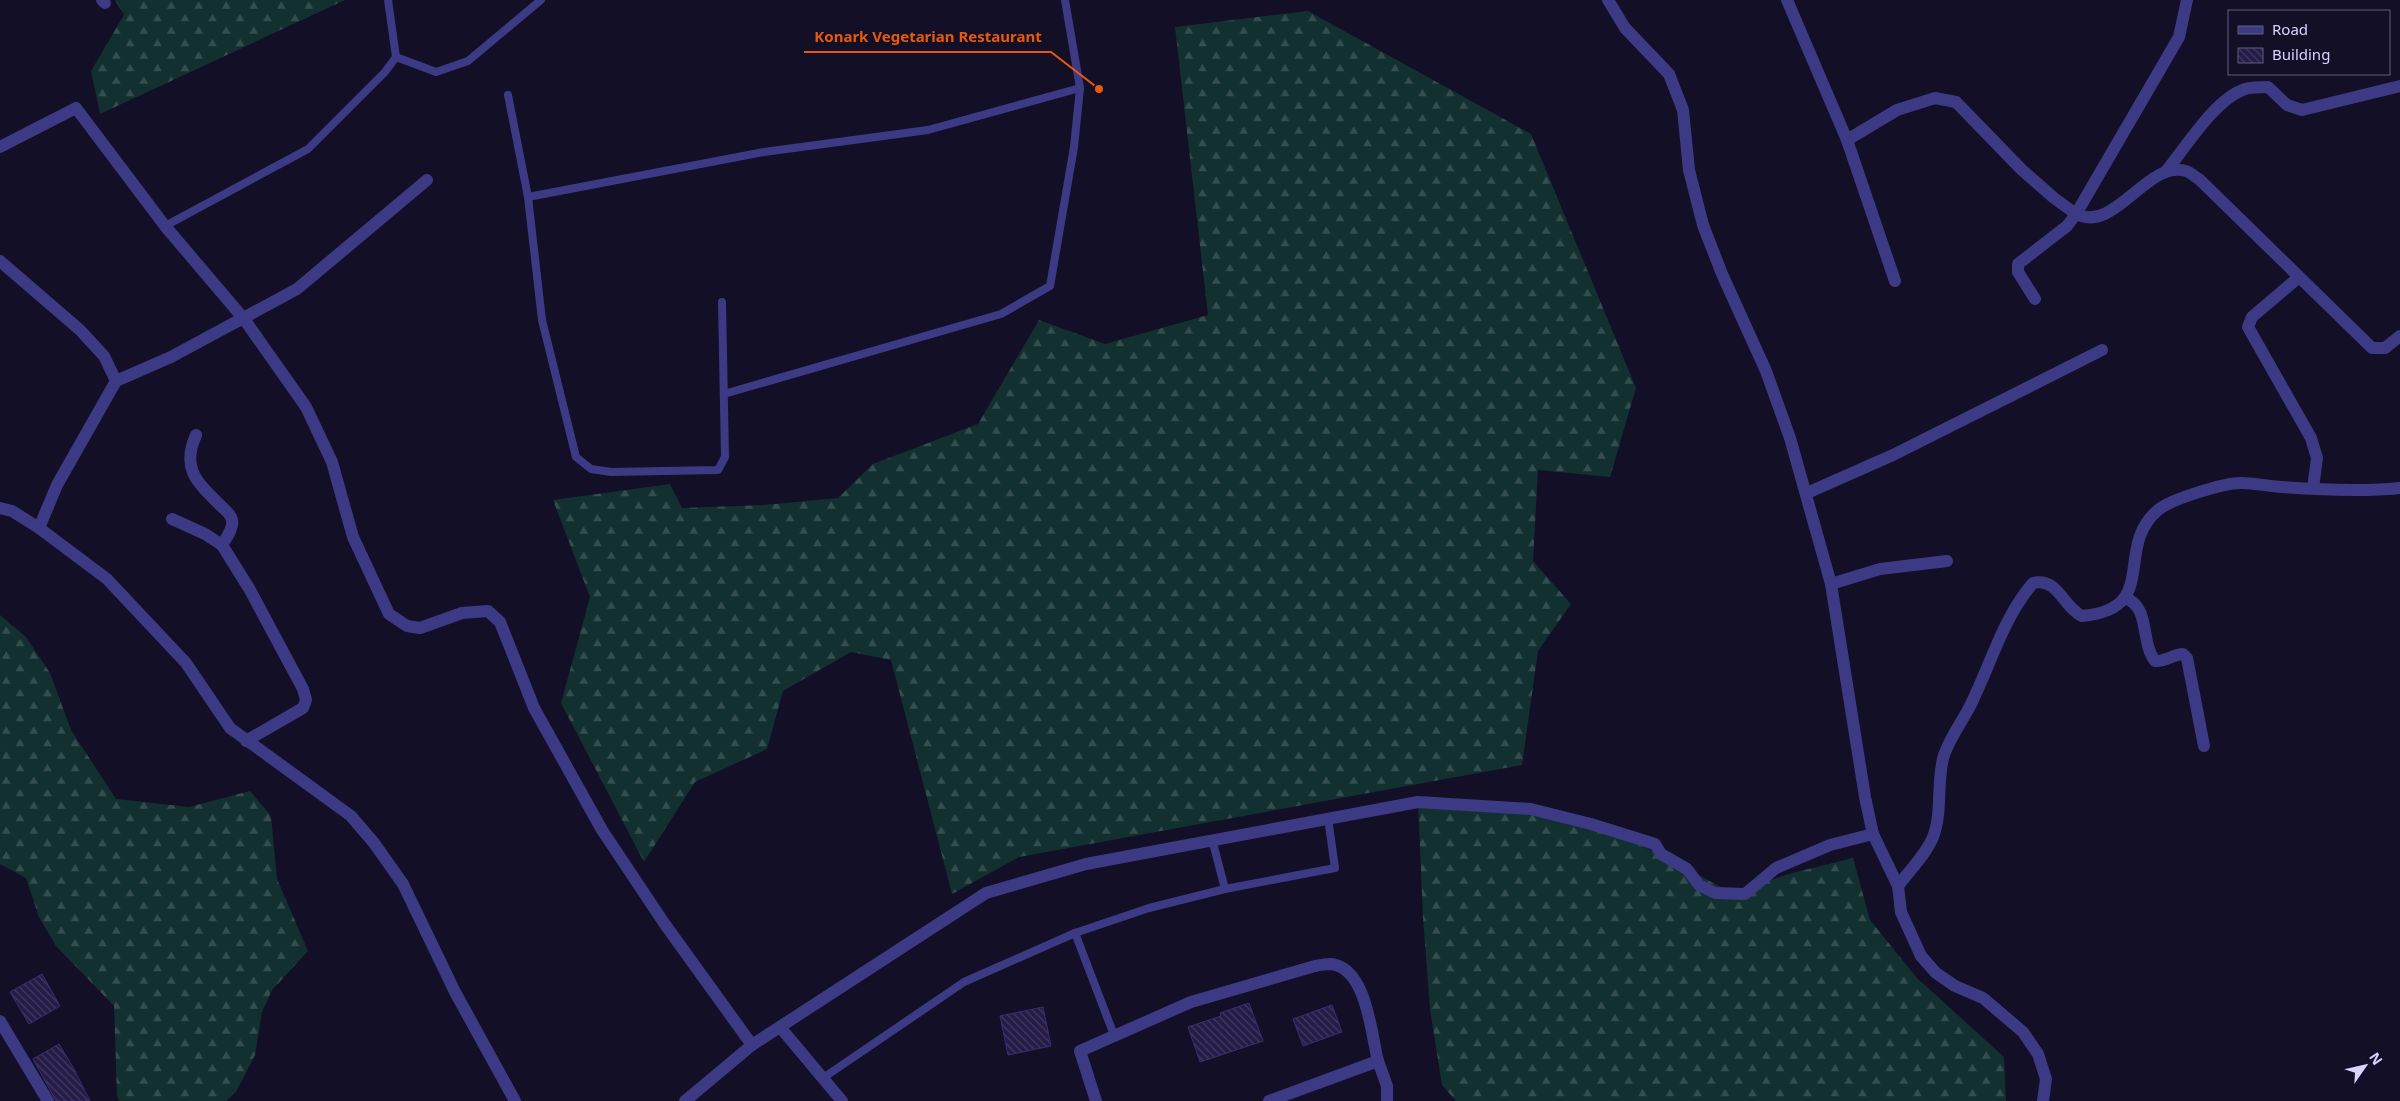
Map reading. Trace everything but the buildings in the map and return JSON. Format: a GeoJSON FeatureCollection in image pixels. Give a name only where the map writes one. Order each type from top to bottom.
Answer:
{"type":"FeatureCollection","features":[{"type":"Feature","properties":{"kind":"street"},"geometry":{"type":"LineString","coordinates":[[1608,0],[1625,28],[1669,74],[1683,110],[1689,170],[1704,225],[1722,274],[1766,371],[1807,493],[1831,584],[1865,797],[1873,834],[1898,886],[1901,912],[1921,956],[1936,973],[1955,986],[1983,998],[2023,1032],[2038,1054],[2046,1079],[2043,1101]]}},
{"type":"Feature","properties":{"kind":"street"},"geometry":{"type":"LineString","coordinates":[[1787,0],[1847,140],[1895,281]]}},
{"type":"Feature","properties":{"kind":"street"},"geometry":{"type":"LineString","coordinates":[[2035,299],[2018,272],[2018,264],[2067,226],[2076,214],[2179,37],[2187,0]]}},
{"type":"Feature","properties":{"kind":"street"},"geometry":{"type":"LineString","coordinates":[[1847,140],[1897,110],[1935,98],[1956,102],[2022,170],[2054,198],[2076,214],[2085,218],[2101,216],[2167,170],[2209,117],[2230,97],[2245,89],[2268,88],[2287,105],[2302,110],[2400,86]]}},
{"type":"Feature","properties":{"kind":"street"},"geometry":{"type":"LineString","coordinates":[[0,147],[76,108],[165,226],[244,319],[306,407],[332,462],[353,537],[389,614],[407,626],[420,628],[462,613],[488,610],[500,622],[534,708],[602,830],[664,923],[752,1045]]}},
{"type":"Feature","properties":{"kind":"street"},"geometry":{"type":"LineString","coordinates":[[2167,170],[2185,171],[2199,179],[2298,278],[2372,348],[2385,348],[2400,336]]}},
{"type":"Feature","properties":{"kind":"street"},"geometry":{"type":"LineString","coordinates":[[39,528],[57,485],[116,382],[172,357],[297,289],[427,180]]}},
{"type":"Feature","properties":{"kind":"street"},"geometry":{"type":"LineString","coordinates":[[0,261],[80,330],[104,356],[116,382]]}},
{"type":"Feature","properties":{"kind":"street"},"geometry":{"type":"LineString","coordinates":[[2298,278],[2252,317],[2248,327],[2311,438],[2317,458],[2313,488]]}},
{"type":"Feature","properties":{"kind":"street"},"geometry":{"type":"LineString","coordinates":[[1807,493],[1893,455],[2102,350]]}},
{"type":"Feature","properties":{"kind":"street"},"geometry":{"type":"LineString","coordinates":[[196,434],[190,448],[189,462],[192,471],[197,482],[228,513],[232,521],[232,528],[222,545]]}},
{"type":"Feature","properties":{"kind":"street"},"geometry":{"type":"LineString","coordinates":[[1898,886],[1913,865],[1925,853],[1933,837],[1938,815],[1941,769],[1945,754],[1970,707],[1994,647],[2033,583],[2040,581],[2049,584],[2070,608],[2082,616],[2100,613],[2125,598],[2132,583],[2135,550],[2139,536],[2158,510],[2171,502],[2239,483],[2371,491],[2400,488]]}},
{"type":"Feature","properties":{"kind":"street"},"geometry":{"type":"LineString","coordinates":[[0,508],[12,511],[39,528],[106,579],[140,612],[186,663],[230,728],[246,742],[350,816],[374,843],[403,884],[455,992],[515,1101]]}},
{"type":"Feature","properties":{"kind":"street"},"geometry":{"type":"LineString","coordinates":[[172,520],[205,534],[222,545],[250,590],[303,689],[306,700],[303,708],[246,742]]}},
{"type":"Feature","properties":{"kind":"street"},"geometry":{"type":"LineString","coordinates":[[1831,584],[1880,569],[1947,561]]}},
{"type":"Feature","properties":{"kind":"street"},"geometry":{"type":"LineString","coordinates":[[2125,598],[2133,600],[2139,606],[2146,645],[2155,661],[2162,662],[2176,654],[2183,654],[2187,658],[2204,746]]}},
{"type":"Feature","properties":{"kind":"street"},"geometry":{"type":"LineString","coordinates":[[684,1101],[752,1045],[986,893],[1086,864],[1418,802],[1531,809],[1591,824],[1655,844],[1661,854],[1687,869],[1698,885],[1715,893],[1745,894],[1776,868],[1830,845],[1873,834]]}},
{"type":"Feature","properties":{"kind":"street"},"geometry":{"type":"LineString","coordinates":[[1096,1101],[1080,1051],[1191,1002],[1315,966],[1331,964],[1345,970],[1356,982],[1365,1003],[1378,1061],[1387,1086],[1387,1101]]}},
{"type":"Feature","properties":{"kind":"street"},"geometry":{"type":"LineString","coordinates":[[2,1027],[48,1101]]}},
{"type":"Feature","properties":{"kind":"street"},"geometry":{"type":"LineString","coordinates":[[780,1027],[842,1101]]}},
{"type":"Feature","properties":{"kind":"street"},"geometry":{"type":"LineString","coordinates":[[1269,1101],[1378,1061]]}},
{"type":"Feature","properties":{"kind":"lane"},"geometry":{"type":"LineString","coordinates":[[165,226],[308,149],[386,72],[396,57],[388,0]]}},
{"type":"Feature","properties":{"kind":"lane"},"geometry":{"type":"LineString","coordinates":[[396,57],[436,72],[468,61],[541,0]]}},
{"type":"Feature","properties":{"kind":"lane"},"geometry":{"type":"LineString","coordinates":[[724,394],[1001,314],[1050,286],[1074,147],[1080,88],[1065,0]]}},
{"type":"Feature","properties":{"kind":"lane"},"geometry":{"type":"LineString","coordinates":[[528,197],[764,152],[928,130],[1080,88]]}},
{"type":"Feature","properties":{"kind":"lane"},"geometry":{"type":"LineString","coordinates":[[508,95],[528,197],[542,320],[576,457],[590,469],[611,472],[718,470],[725,457],[722,302]]}},
{"type":"Feature","properties":{"kind":"lane"},"geometry":{"type":"LineString","coordinates":[[822,1078],[964,982],[1075,933],[1149,908],[1225,889],[1335,868],[1328,818]]}},
{"type":"Feature","properties":{"kind":"lane"},"geometry":{"type":"LineString","coordinates":[[1212,839],[1225,889]]}},
{"type":"Feature","properties":{"kind":"lane"},"geometry":{"type":"LineString","coordinates":[[1075,933],[1114,1035]]}},
{"type":"Feature","properties":{"kind":"green space"},"geometry":{"type":"Polygon","coordinates":[[[115,0],[345,0],[100,114],[91,71],[124,15],[115,0]]]}},
{"type":"Feature","properties":{"kind":"green space"},"geometry":{"type":"Polygon","coordinates":[[[1308,11],[1531,134],[1636,388],[1610,477],[1538,470],[1533,561],[1571,604],[1538,651],[1522,765],[1019,857],[952,894],[891,660],[851,652],[783,691],[767,749],[695,782],[644,862],[561,703],[590,597],[553,500],[670,484],[682,508],[764,505],[838,498],[873,464],[978,424],[1039,320],[1105,344],[1208,315],[1175,27],[1308,11]]]}},
{"type":"Feature","properties":{"kind":"green space"},"geometry":{"type":"Polygon","coordinates":[[[0,615],[26,637],[50,673],[71,730],[116,799],[189,807],[250,791],[271,816],[277,879],[308,951],[272,990],[262,1012],[255,1055],[236,1092],[226,1101],[119,1101],[117,1095],[114,1006],[56,946],[39,917],[26,878],[0,864],[0,615]]]}},
{"type":"Feature","properties":{"kind":"green space"},"geometry":{"type":"Polygon","coordinates":[[[1418,802],[1519,808],[1585,823],[1660,854],[1731,893],[1792,873],[1853,858],[1870,920],[1917,978],[2004,1057],[2006,1101],[1456,1101],[1442,1085],[1430,1009],[1423,918],[1418,802]]]}},
{"type":"Feature","properties":{"kind":"place","name":"Konark Vegetarian Restaurant"},"geometry":{"type":"Point","coordinates":[1099,89]}}]}
